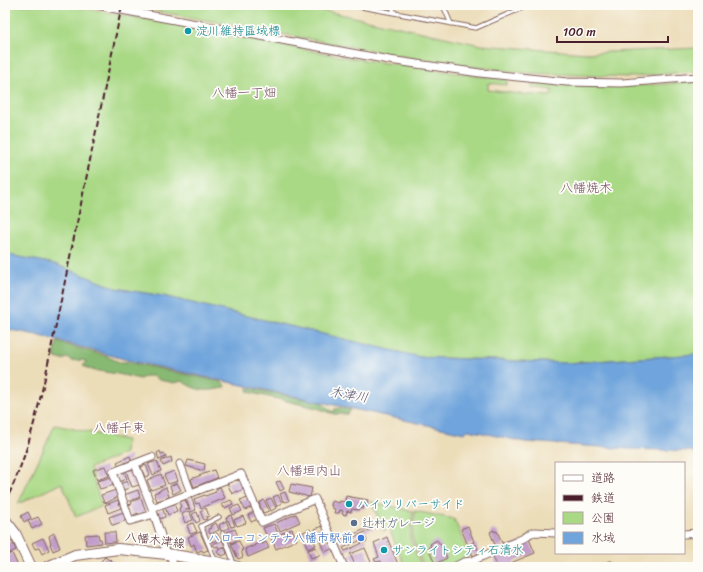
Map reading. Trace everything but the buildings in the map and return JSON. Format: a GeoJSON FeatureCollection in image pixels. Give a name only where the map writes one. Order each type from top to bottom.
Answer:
{"type":"FeatureCollection","features":[{"type":"Feature","properties":{"kind":"main road"},"geometry":{"type":"LineString","coordinates":[[5,520],[15,533],[31,567]]}},
{"type":"Feature","properties":{"kind":"main road","name":"八幡木津線"},"geometry":{"type":"LineString","coordinates":[[47,567],[75,555],[118,548],[216,562],[236,567]]}},
{"type":"Feature","properties":{"kind":"street"},"geometry":{"type":"LineString","coordinates":[[97,5],[389,60],[480,73],[567,82],[622,83],[698,78]]}},
{"type":"Feature","properties":{"kind":"street"},"geometry":{"type":"LineString","coordinates":[[152,458],[113,472],[130,521],[191,493],[241,474],[262,522],[315,499],[344,567]]}},
{"type":"Feature","properties":{"kind":"street"},"geometry":{"type":"LineString","coordinates":[[135,464],[173,567]]}},
{"type":"Feature","properties":{"kind":"street"},"geometry":{"type":"LineString","coordinates":[[180,464],[191,493]]}},
{"type":"Feature","properties":{"kind":"street"},"geometry":{"type":"LineString","coordinates":[[454,567],[464,562],[472,561],[524,538],[531,532],[555,534]]}},
{"type":"Feature","properties":{"kind":"street"},"geometry":{"type":"LineString","coordinates":[[685,534],[698,533]]}},
{"type":"Feature","properties":{"kind":"street"},"geometry":{"type":"LineString","coordinates":[[605,567],[610,565],[611,567]]}},
{"type":"Feature","properties":{"kind":"lane"},"geometry":{"type":"LineString","coordinates":[[351,5],[476,28],[529,5]]}},
{"type":"Feature","properties":{"kind":"lane"},"geometry":{"type":"LineString","coordinates":[[391,5],[395,13]]}},
{"type":"Feature","properties":{"kind":"lane"},"geometry":{"type":"LineString","coordinates":[[443,5],[451,24]]}},
{"type":"Feature","properties":{"kind":"lane"},"geometry":{"type":"LineString","coordinates":[[216,562],[201,526],[219,517]]}},
{"type":"Feature","properties":{"kind":"lane"},"geometry":{"type":"LineString","coordinates":[[224,533],[236,567]]}},
{"type":"Feature","properties":{"kind":"green space"},"geometry":{"type":"Polygon","coordinates":[[[5,5],[68,5],[350,58],[507,80],[507,85],[488,83],[488,90],[521,94],[551,96],[552,90],[532,87],[532,83],[578,86],[633,86],[698,81],[698,354],[566,363],[420,357],[163,296],[116,288],[55,264],[5,254],[5,5]]]}},
{"type":"Feature","properties":{"kind":"green space"},"geometry":{"type":"Polygon","coordinates":[[[288,5],[331,12],[481,45],[587,53],[698,48],[698,71],[629,77],[527,73],[440,63],[128,6],[288,5]]]}},
{"type":"Feature","properties":{"kind":"green space"},"geometry":{"type":"Polygon","coordinates":[[[57,342],[106,356],[119,362],[128,362],[222,382],[226,387],[214,390],[203,390],[188,385],[182,381],[175,383],[159,380],[152,376],[146,376],[140,379],[92,370],[83,366],[86,361],[72,361],[68,358],[58,359],[54,357],[57,342]]]}},
{"type":"Feature","properties":{"kind":"green space"},"geometry":{"type":"Polygon","coordinates":[[[248,388],[320,402],[334,412],[335,409],[341,408],[351,410],[348,414],[334,414],[317,408],[248,392],[248,388]]]}},
{"type":"Feature","properties":{"kind":"green space"},"geometry":{"type":"Polygon","coordinates":[[[55,425],[126,440],[125,453],[90,468],[102,506],[76,517],[62,483],[18,504],[55,425]]]}},
{"type":"Feature","properties":{"kind":"green space"},"geometry":{"type":"Polygon","coordinates":[[[371,502],[413,511],[410,539],[422,567],[405,567],[389,529],[384,531],[371,502]]]}},
{"type":"Feature","properties":{"kind":"green space"},"geometry":{"type":"Polygon","coordinates":[[[415,511],[454,519],[470,556],[448,567],[424,567],[412,538],[415,511]]]}},
{"type":"Feature","properties":{"kind":"water","name":"木津川"},"geometry":{"type":"Polygon","coordinates":[[[5,254],[55,264],[116,288],[163,296],[420,357],[566,363],[698,354],[698,454],[691,451],[630,449],[525,442],[468,430],[464,433],[131,361],[37,335],[5,329],[5,254]]]}},
{"type":"Feature","properties":{"kind":"railway"},"geometry":{"type":"LineString","coordinates":[[5,502],[24,457],[45,378],[122,5]]}},
{"type":"Feature","properties":{"kind":"place","name":"淀川維持區域標"},"geometry":{"type":"Point","coordinates":[188,31]}},
{"type":"Feature","properties":{"kind":"place","name":"ハイツリバーサイド"},"geometry":{"type":"Point","coordinates":[349,504]}},
{"type":"Feature","properties":{"kind":"place","name":"辻村ガレージ"},"geometry":{"type":"Point","coordinates":[354,523]}},
{"type":"Feature","properties":{"kind":"place","name":"ハローコンテナ八幡市駅前"},"geometry":{"type":"Point","coordinates":[361,538]}},
{"type":"Feature","properties":{"kind":"place","name":"サンライトシティ石清水"},"geometry":{"type":"Point","coordinates":[384,550]}},
{"type":"Feature","properties":{"kind":"district","name":"八幡一丁畑"},"geometry":{"type":"Point","coordinates":[244,92]}},
{"type":"Feature","properties":{"kind":"district","name":"八幡焼木"},"geometry":{"type":"Point","coordinates":[586,187]}},
{"type":"Feature","properties":{"kind":"district","name":"八幡千束"},"geometry":{"type":"Point","coordinates":[119,427]}},
{"type":"Feature","properties":{"kind":"district","name":"八幡垣内山"},"geometry":{"type":"Point","coordinates":[309,470]}}]}
